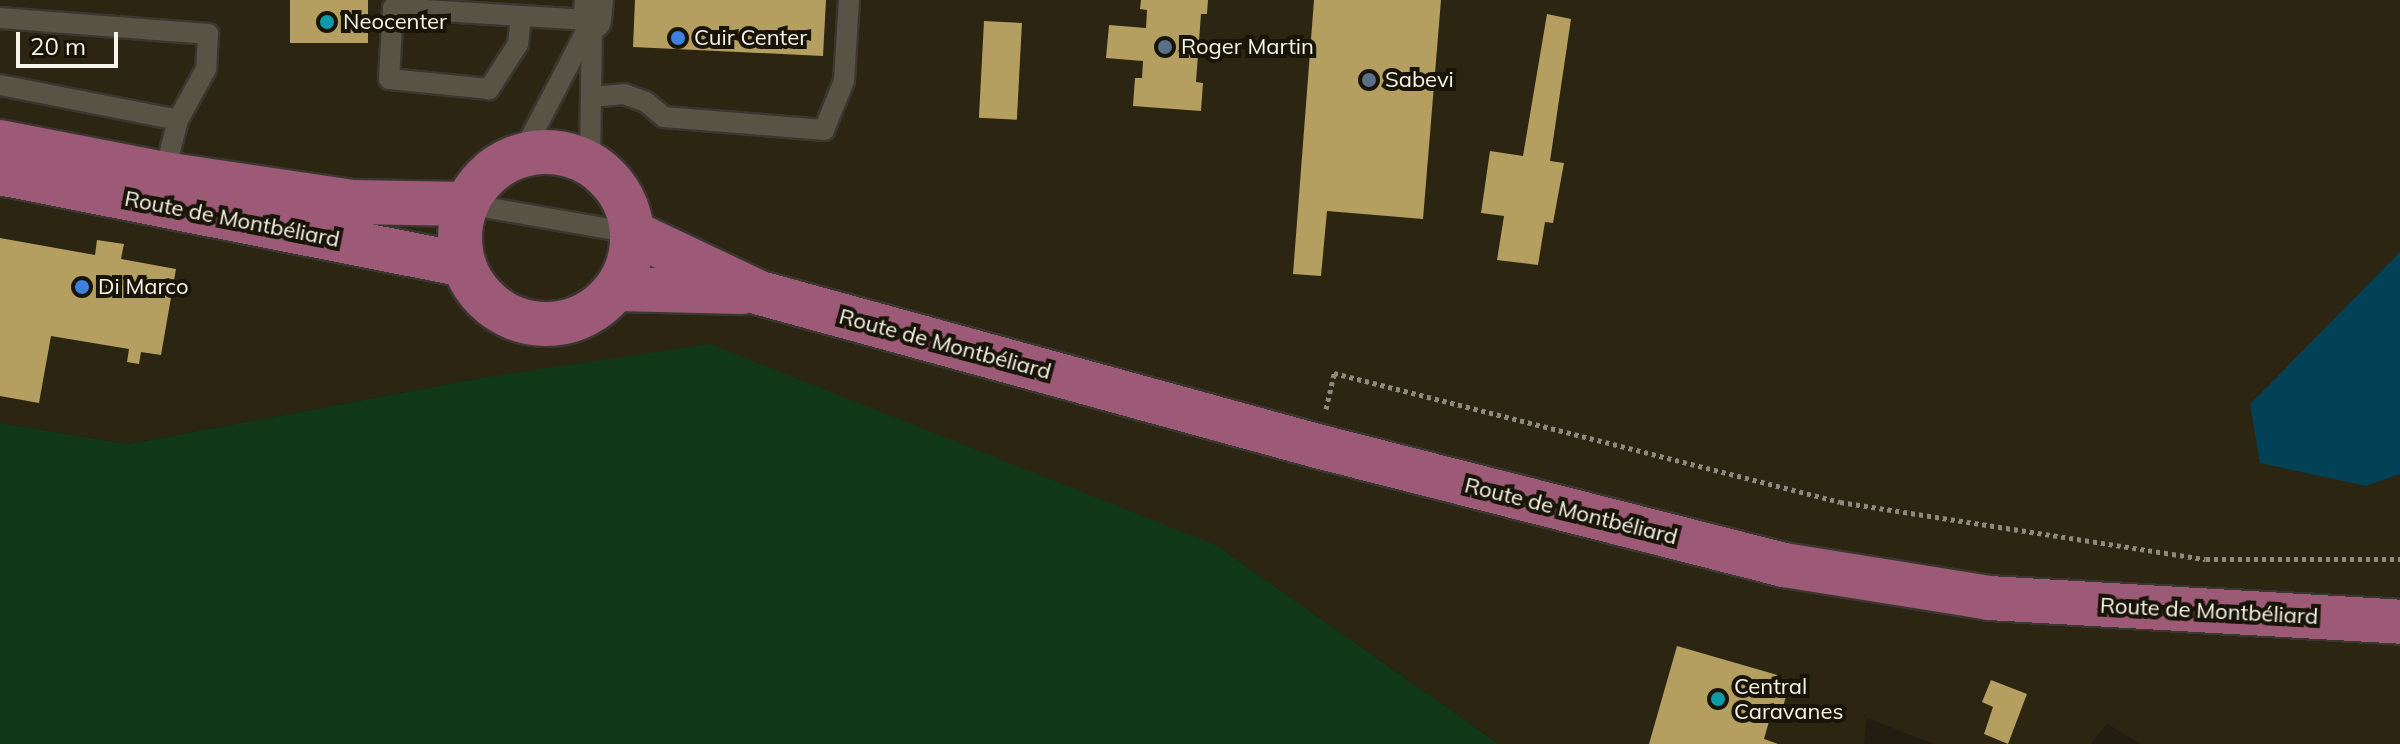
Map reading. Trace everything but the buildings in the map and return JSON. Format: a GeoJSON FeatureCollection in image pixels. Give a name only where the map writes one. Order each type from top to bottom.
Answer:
{"type":"FeatureCollection","features":[{"type":"Feature","properties":{"kind":"main road","name":"Route de Montbéliard"},"geometry":{"type":"LineString","coordinates":[[0,142],[164,174],[353,202],[467,204]]}},
{"type":"Feature","properties":{"kind":"main road"},"geometry":{"type":"LineString","coordinates":[[545,151],[568,154],[590,162],[612,181],[627,205],[633,233],[630,263],[617,289],[597,309],[573,321],[546,325],[519,321],[495,308],[476,289],[463,265],[460,244],[467,204],[480,182],[499,165],[522,154],[545,151]]}},
{"type":"Feature","properties":{"kind":"main road","name":"Route de Montbéliard"},"geometry":{"type":"LineString","coordinates":[[0,173],[463,265]]}},
{"type":"Feature","properties":{"kind":"main road","name":"Route de Montbéliard"},"geometry":{"type":"LineString","coordinates":[[633,233],[760,293],[1317,446],[1784,565],[1989,598],[2400,622]]}},
{"type":"Feature","properties":{"kind":"main road","name":"Route de Montbéliard"},"geometry":{"type":"LineString","coordinates":[[617,289],[760,293]]}},
{"type":"Feature","properties":{"kind":"lane"},"geometry":{"type":"LineString","coordinates":[[591,97],[624,94],[646,102],[664,117],[824,130],[844,81],[849,0]]}},
{"type":"Feature","properties":{"kind":"lane"},"geometry":{"type":"LineString","coordinates":[[521,16],[518,44],[489,89],[389,79],[393,8],[521,16],[593,10]]}},
{"type":"Feature","properties":{"kind":"lane"},"geometry":{"type":"LineString","coordinates":[[590,162],[593,10]]}},
{"type":"Feature","properties":{"kind":"lane"},"geometry":{"type":"LineString","coordinates":[[522,154],[593,10]]}},
{"type":"Feature","properties":{"kind":"lane"},"geometry":{"type":"LineString","coordinates":[[0,18],[208,34],[206,69],[178,120],[164,174]]}},
{"type":"Feature","properties":{"kind":"lane"},"geometry":{"type":"LineString","coordinates":[[0,85],[178,120]]}},
{"type":"Feature","properties":{"kind":"lane"},"geometry":{"type":"LineString","coordinates":[[467,204],[633,233]]}},
{"type":"Feature","properties":{"kind":"path"},"geometry":{"type":"LineString","coordinates":[[1317,446],[1334,373],[1840,502],[2206,559],[2400,559]]}},
{"type":"Feature","properties":{"kind":"shaded area"},"geometry":{"type":"Polygon","coordinates":[[[0,0],[2400,0],[2400,744],[2141,744],[2107,724],[2091,744],[1934,744],[1867,718],[1864,744],[1499,744],[1216,545],[480,378],[128,444],[0,423],[0,0]]]}},
{"type":"Feature","properties":{"kind":"green space"},"geometry":{"type":"Polygon","coordinates":[[[710,344],[1216,545],[1499,744],[0,744],[0,423],[128,444],[480,378],[710,344]]]}},
{"type":"Feature","properties":{"kind":"water"},"geometry":{"type":"Polygon","coordinates":[[[2400,252],[2400,474],[2366,486],[2260,463],[2250,404],[2400,252]]]}},
{"type":"Feature","properties":{"kind":"place","name":"Neocenter"},"geometry":{"type":"Point","coordinates":[327,22]}},
{"type":"Feature","properties":{"kind":"place","name":"Cuir Center"},"geometry":{"type":"Point","coordinates":[678,38]}},
{"type":"Feature","properties":{"kind":"place","name":"Roger Martin"},"geometry":{"type":"Point","coordinates":[1165,47]}},
{"type":"Feature","properties":{"kind":"place","name":"Sabevi"},"geometry":{"type":"Point","coordinates":[1369,80]}},
{"type":"Feature","properties":{"kind":"place","name":"Di Marco"},"geometry":{"type":"Point","coordinates":[82,287]}},
{"type":"Feature","properties":{"kind":"place","name":"Central Caravanes"},"geometry":{"type":"Point","coordinates":[1718,699]}}]}
